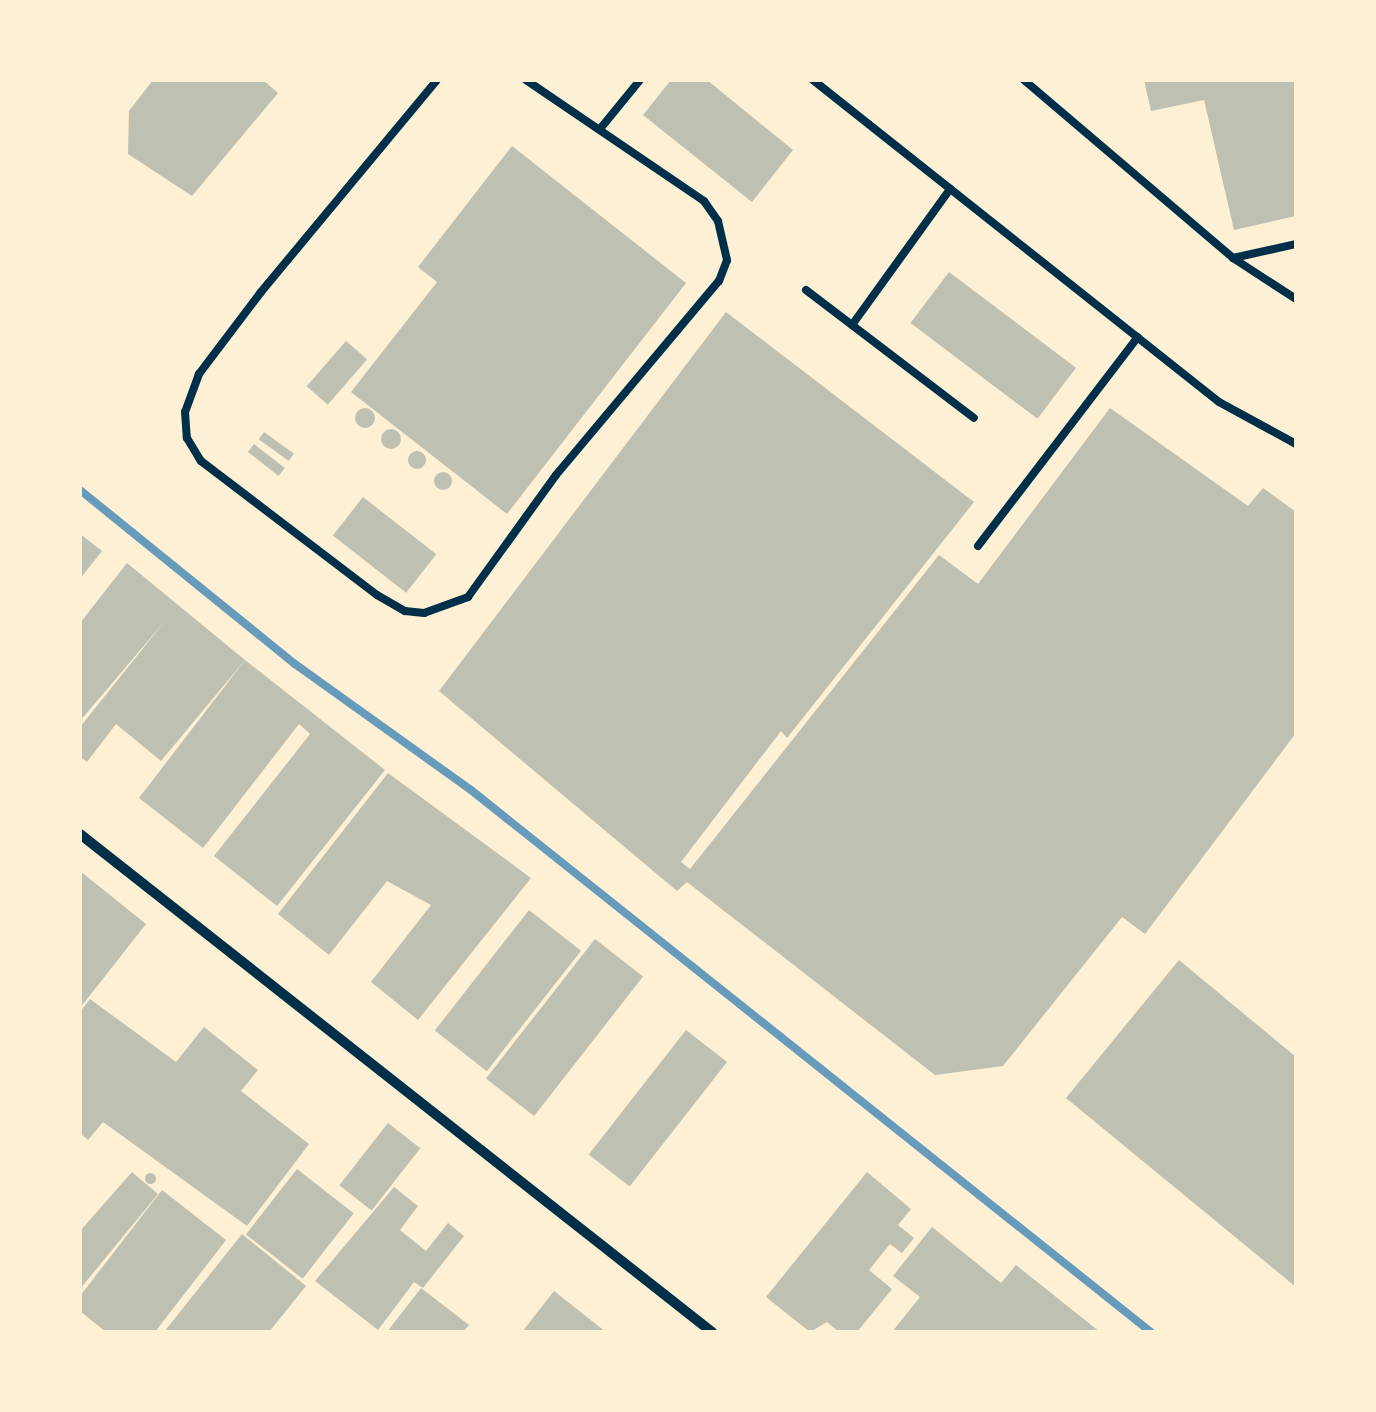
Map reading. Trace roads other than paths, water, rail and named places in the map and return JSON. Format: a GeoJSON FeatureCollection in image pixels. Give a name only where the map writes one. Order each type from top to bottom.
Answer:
{"type":"FeatureCollection","features":[{"type":"Feature","properties":{"kind":"street"},"geometry":{"type":"LineString","coordinates":[[80,834],[712,1332]]}},
{"type":"Feature","properties":{"kind":"lane"},"geometry":{"type":"LineString","coordinates":[[437,80],[198,374],[184,412],[186,438],[201,461],[405,611],[444,611],[468,597],[556,475],[719,280],[726,242],[704,201],[526,80]]}},
{"type":"Feature","properties":{"kind":"lane"},"geometry":{"type":"LineString","coordinates":[[600,130],[640,80]]}},
{"type":"Feature","properties":{"kind":"lane"},"geometry":{"type":"LineString","coordinates":[[813,80],[1235,412],[1296,444]]}},
{"type":"Feature","properties":{"kind":"lane"},"geometry":{"type":"LineString","coordinates":[[1024,80],[1232,258],[1296,299]]}},
{"type":"Feature","properties":{"kind":"lane"},"geometry":{"type":"LineString","coordinates":[[852,325],[950,189]]}},
{"type":"Feature","properties":{"kind":"lane"},"geometry":{"type":"LineString","coordinates":[[1232,258],[1296,244]]}},
{"type":"Feature","properties":{"kind":"lane"},"geometry":{"type":"LineString","coordinates":[[806,290],[974,418]]}},
{"type":"Feature","properties":{"kind":"lane"},"geometry":{"type":"LineString","coordinates":[[978,546],[1138,338]]}},
{"type":"Feature","properties":{"kind":"waterway"},"geometry":{"type":"LineString","coordinates":[[80,490],[295,664],[471,790],[1151,1332]]}}]}
